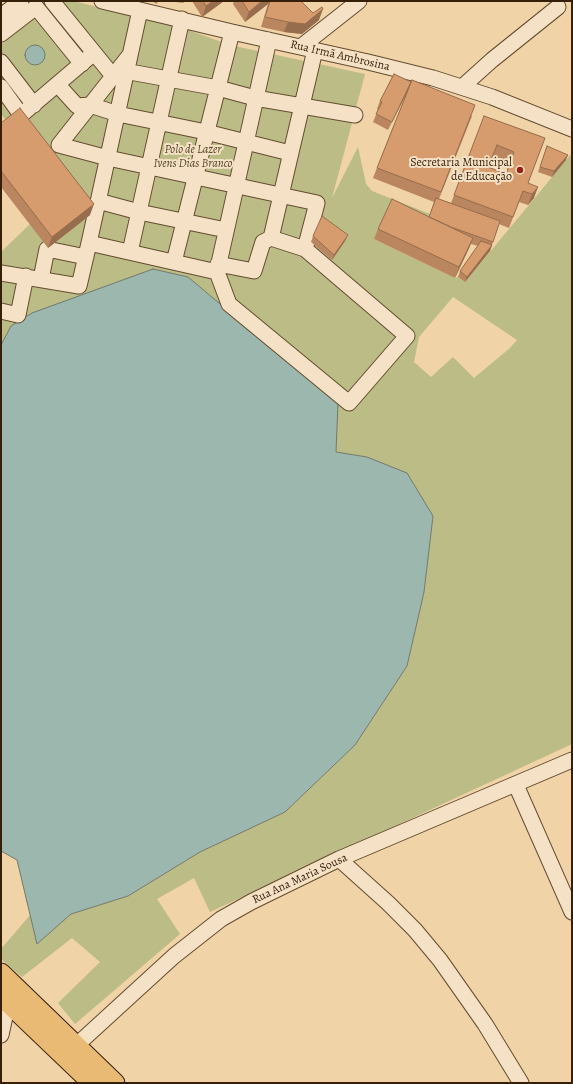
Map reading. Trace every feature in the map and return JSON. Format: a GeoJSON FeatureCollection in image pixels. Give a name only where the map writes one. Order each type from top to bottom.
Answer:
{"type":"FeatureCollection","features":[{"type":"Feature","properties":{"kind":"main road"},"geometry":{"type":"LineString","coordinates":[[1,973],[9,996],[70,1051],[115,1083]]}},
{"type":"Feature","properties":{"kind":"main road"},"geometry":{"type":"LineString","coordinates":[[70,1051],[92,1083]]}},
{"type":"Feature","properties":{"kind":"street"},"geometry":{"type":"LineString","coordinates":[[1,16],[21,1]]}},
{"type":"Feature","properties":{"kind":"street"},"geometry":{"type":"LineString","coordinates":[[52,1],[94,53],[119,72],[170,79],[218,88],[255,98],[301,107],[355,115]]}},
{"type":"Feature","properties":{"kind":"street","name":"Rua Irmã Ambrosina"},"geometry":{"type":"LineString","coordinates":[[102,1],[368,62],[462,87],[572,129]]}},
{"type":"Feature","properties":{"kind":"street"},"geometry":{"type":"LineString","coordinates":[[271,238],[301,107],[308,48],[359,1]]}},
{"type":"Feature","properties":{"kind":"street"},"geometry":{"type":"LineString","coordinates":[[1,34],[34,4],[82,64]]}},
{"type":"Feature","properties":{"kind":"street"},"geometry":{"type":"LineString","coordinates":[[462,87],[492,60],[558,7]]}},
{"type":"Feature","properties":{"kind":"street"},"geometry":{"type":"LineString","coordinates":[[140,10],[132,52],[119,72],[90,105],[59,145],[108,158],[317,203],[305,249]]}},
{"type":"Feature","properties":{"kind":"street"},"geometry":{"type":"LineString","coordinates":[[130,252],[182,20]]}},
{"type":"Feature","properties":{"kind":"street"},"geometry":{"type":"LineString","coordinates":[[174,262],[194,177],[232,32]]}},
{"type":"Feature","properties":{"kind":"street"},"geometry":{"type":"LineString","coordinates":[[41,279],[47,250],[130,252],[174,262],[217,268],[254,271],[263,242],[271,238],[305,249],[407,336],[349,403],[229,304],[217,268],[269,40]]}},
{"type":"Feature","properties":{"kind":"street"},"geometry":{"type":"LineString","coordinates":[[1,88],[21,115],[94,53]]}},
{"type":"Feature","properties":{"kind":"street"},"geometry":{"type":"LineString","coordinates":[[1,62],[34,105]]}},
{"type":"Feature","properties":{"kind":"street"},"geometry":{"type":"LineString","coordinates":[[1,273],[79,286],[118,114],[119,72]]}},
{"type":"Feature","properties":{"kind":"street"},"geometry":{"type":"LineString","coordinates":[[58,85],[77,106],[90,105],[118,114],[206,132],[290,153]]}},
{"type":"Feature","properties":{"kind":"street"},"geometry":{"type":"LineString","coordinates":[[98,201],[139,212],[226,230]]}},
{"type":"Feature","properties":{"kind":"street"},"geometry":{"type":"LineString","coordinates":[[1,311],[18,315],[26,276]]}},
{"type":"Feature","properties":{"kind":"street","name":"Rua Ana Maria Sousa"},"geometry":{"type":"LineString","coordinates":[[70,1051],[174,956],[221,919],[251,902],[339,859],[572,760]]}},
{"type":"Feature","properties":{"kind":"street"},"geometry":{"type":"LineString","coordinates":[[516,785],[572,912]]}},
{"type":"Feature","properties":{"kind":"street"},"geometry":{"type":"LineString","coordinates":[[339,859],[388,903],[415,930],[440,960],[485,1024],[521,1083]]}},
{"type":"Feature","properties":{"kind":"street"},"geometry":{"type":"LineString","coordinates":[[1,1035],[9,996]]}},
{"type":"Feature","properties":{"kind":"green space","name":"Polo de Lazer Ivens Dias Branco"},"geometry":{"type":"Polygon","coordinates":[[[37,1],[73,1],[180,27],[230,45],[365,74],[332,198],[358,147],[366,184],[372,191],[430,214],[425,227],[374,239],[455,278],[458,277],[465,282],[572,153],[572,744],[210,912],[194,878],[157,899],[180,934],[75,1024],[58,1003],[100,962],[72,938],[22,977],[1,959],[1,949],[31,914],[38,943],[71,914],[128,896],[200,852],[285,812],[355,745],[407,666],[424,592],[433,516],[367,457],[336,452],[1,345],[1,252],[30,224],[9,124],[1,114],[1,28],[37,1]],[[453,297],[419,337],[414,362],[431,377],[453,357],[474,378],[510,348],[517,340],[453,297]]]}},
{"type":"Feature","properties":{"kind":"water"},"geometry":{"type":"Polygon","coordinates":[[[31,45],[39,45],[45,51],[45,59],[39,65],[31,65],[25,59],[25,51],[31,45]]]}},
{"type":"Feature","properties":{"kind":"water"},"geometry":{"type":"Polygon","coordinates":[[[153,269],[188,277],[338,403],[336,452],[367,457],[407,473],[433,516],[424,592],[407,666],[355,745],[285,812],[200,852],[128,896],[71,914],[37,944],[17,860],[1,851],[1,345],[11,326],[32,313],[153,269]]]}},
{"type":"Feature","properties":{"kind":"building"},"geometry":{"type":"Polygon","coordinates":[[[203,1],[213,1],[206,6],[203,1]]]}},
{"type":"Feature","properties":{"kind":"building"},"geometry":{"type":"Polygon","coordinates":[[[242,1],[262,1],[249,12],[242,1]]]}},
{"type":"Feature","properties":{"kind":"building"},"geometry":{"type":"Polygon","coordinates":[[[270,1],[301,1],[313,13],[322,7],[323,9],[305,24],[288,22],[265,17],[270,1]]]}},
{"type":"Feature","properties":{"kind":"building"},"geometry":{"type":"Polygon","coordinates":[[[394,74],[411,82],[392,122],[376,114],[382,102],[380,101],[394,74]]]}},
{"type":"Feature","properties":{"kind":"building"},"geometry":{"type":"Polygon","coordinates":[[[412,80],[475,105],[441,192],[377,168],[412,80]]]}},
{"type":"Feature","properties":{"kind":"building"},"geometry":{"type":"Polygon","coordinates":[[[20,108],[94,204],[52,237],[1,171],[1,123],[20,108]]]}},
{"type":"Feature","properties":{"kind":"building","name":"Secretaria Municipal de Educação"},"geometry":{"type":"Polygon","coordinates":[[[484,116],[545,138],[528,183],[538,187],[532,194],[523,191],[513,217],[454,195],[484,116]],[[497,145],[488,167],[506,174],[514,152],[497,145]]]}},
{"type":"Feature","properties":{"kind":"building"},"geometry":{"type":"Polygon","coordinates":[[[547,146],[568,155],[554,171],[540,167],[547,146]]]}},
{"type":"Feature","properties":{"kind":"building"},"geometry":{"type":"Polygon","coordinates":[[[436,198],[500,221],[493,242],[451,227],[429,217],[436,198]]]}},
{"type":"Feature","properties":{"kind":"building"},"geometry":{"type":"Polygon","coordinates":[[[392,199],[473,238],[459,267],[378,229],[392,199]]]}},
{"type":"Feature","properties":{"kind":"building"},"geometry":{"type":"Polygon","coordinates":[[[322,216],[348,235],[334,255],[313,236],[322,216]]]}},
{"type":"Feature","properties":{"kind":"building"},"geometry":{"type":"Polygon","coordinates":[[[481,241],[492,245],[467,277],[460,271],[481,241]]]}},
{"type":"Feature","properties":{"kind":"place","name":"Secretaria Municipal de Educação"},"geometry":{"type":"Point","coordinates":[520,170]}}]}
